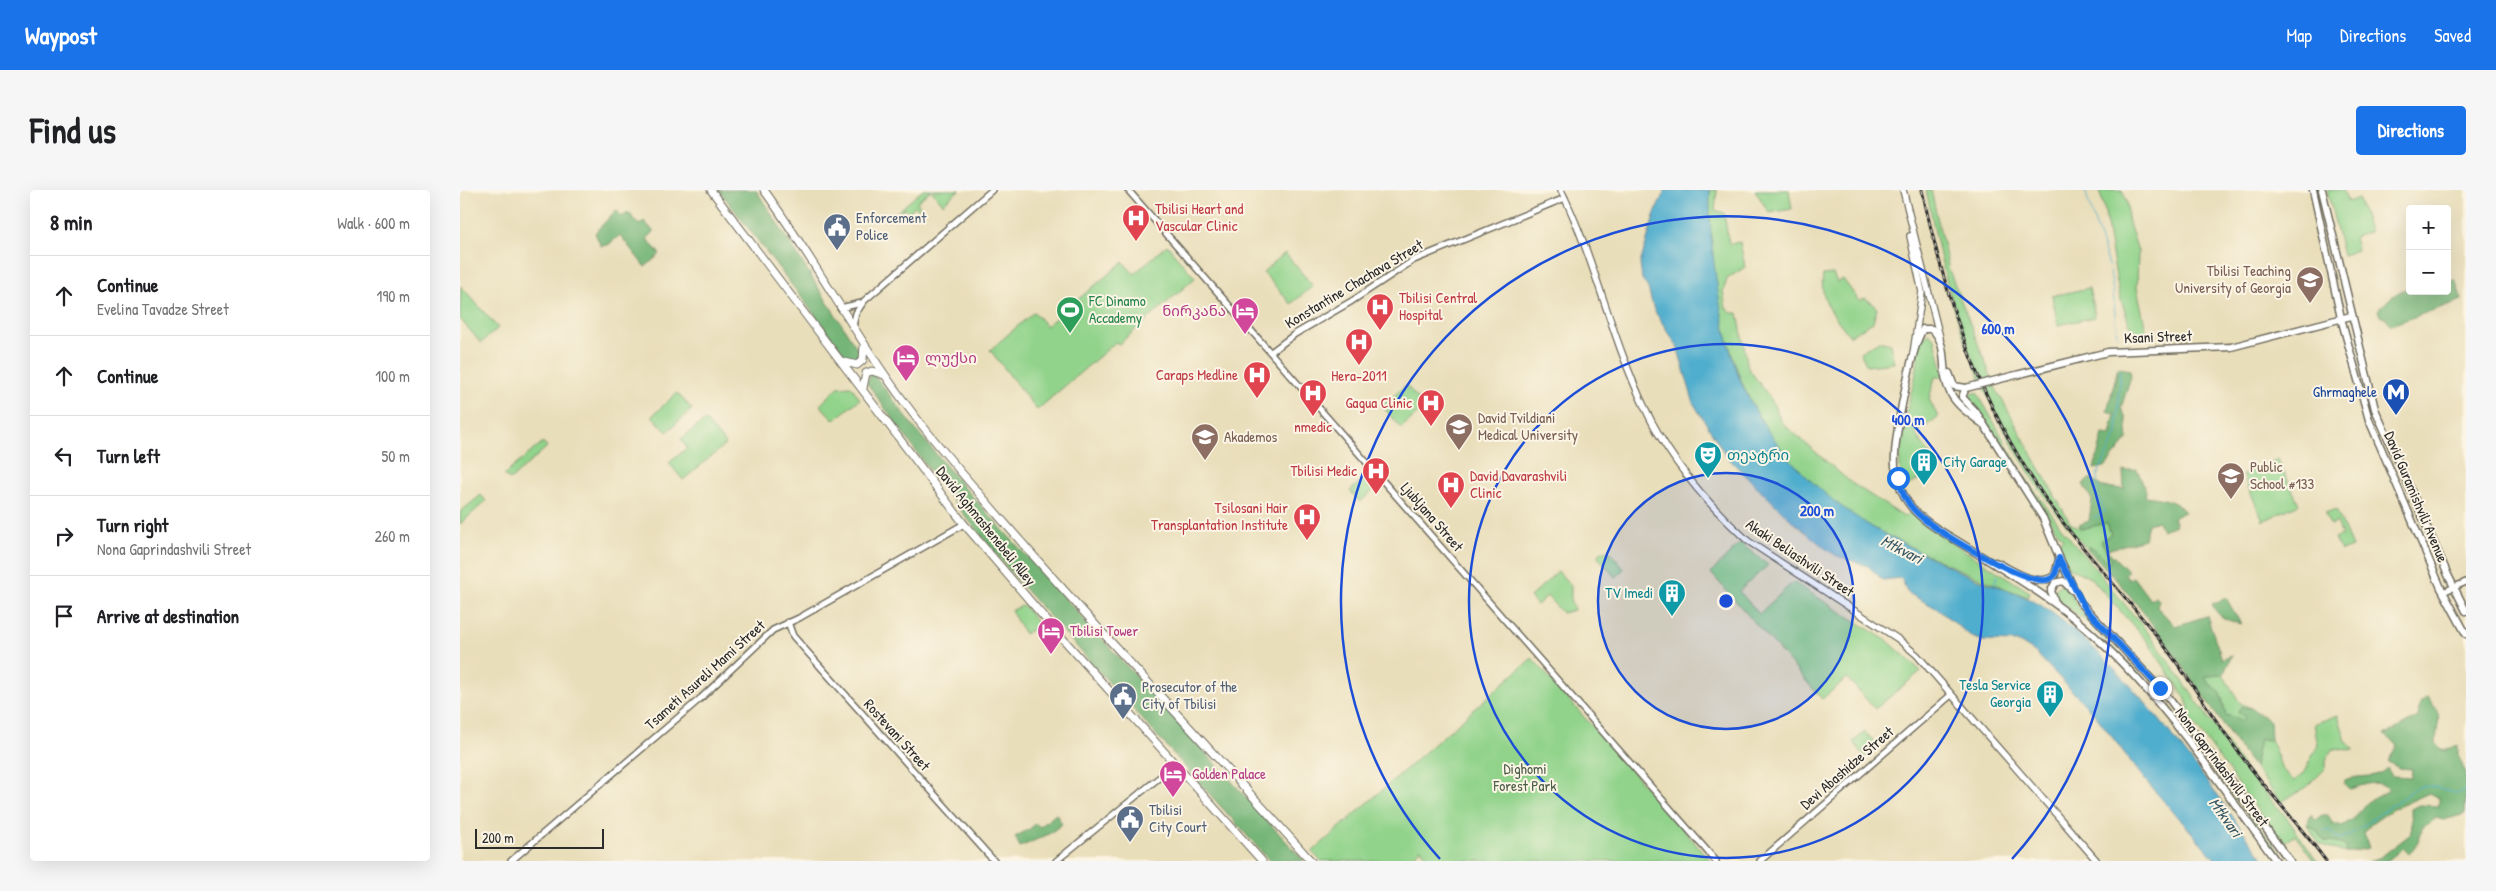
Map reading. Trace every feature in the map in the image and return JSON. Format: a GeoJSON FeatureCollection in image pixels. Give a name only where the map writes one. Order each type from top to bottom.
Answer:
{"type":"FeatureCollection","features":[{"type":"Feature","properties":{"kind":"highway","name":"David Aghmashenebeli Alley"},"geometry":{"type":"LineString","coordinates":[[710,190],[863,388],[964,524],[1054,630],[1262,861]]}},
{"type":"Feature","properties":{"kind":"highway","name":"David Aghmashenebeli Alley"},"geometry":{"type":"LineString","coordinates":[[764,190],[793,230],[840,308],[884,375],[929,434],[1013,531],[1311,861]]}},
{"type":"Feature","properties":{"kind":"highway"},"geometry":{"type":"LineString","coordinates":[[841,361],[854,366],[861,362],[865,355],[864,344]]}},
{"type":"Feature","properties":{"kind":"highway"},"geometry":{"type":"LineString","coordinates":[[863,388],[866,373],[872,371],[884,375]]}},
{"type":"Feature","properties":{"kind":"main road","name":"Akaki Beliashvili Street"},"geometry":{"type":"LineString","coordinates":[[1561,190],[1642,402],[1679,466],[1727,522],[1748,541],[1898,639],[1917,655],[2097,861]]}},
{"type":"Feature","properties":{"kind":"main road"},"geometry":{"type":"LineString","coordinates":[[1903,190],[1922,292],[1913,346],[1913,359]]}},
{"type":"Feature","properties":{"kind":"main road","name":"David Guramishvili Avenue"},"geometry":{"type":"LineString","coordinates":[[2313,190],[2341,318],[2367,414],[2443,592],[2466,634]]}},
{"type":"Feature","properties":{"kind":"main road","name":"David Guramishvili Avenue"},"geometry":{"type":"LineString","coordinates":[[2322,190],[2351,316],[2380,423],[2466,611]]}},
{"type":"Feature","properties":{"kind":"main road"},"geometry":{"type":"LineString","coordinates":[[1910,224],[1946,365],[1950,393],[1955,400],[1984,425]]}},
{"type":"Feature","properties":{"kind":"main road","name":"Ksani Street"},"geometry":{"type":"LineString","coordinates":[[1966,388],[2108,352],[2231,346],[2351,316]]}},
{"type":"Feature","properties":{"kind":"main road"},"geometry":{"type":"LineString","coordinates":[[1940,340],[1932,329],[1924,330],[1913,359],[1896,448],[1895,465],[1906,500],[1918,514],[1984,558],[2020,574],[2042,580],[2055,575],[2059,558],[2043,518],[1974,410],[1962,397],[1966,388],[1954,386],[1946,365]]}},
{"type":"Feature","properties":{"kind":"main road"},"geometry":{"type":"LineString","coordinates":[[2367,414],[2372,415],[2376,410]]}},
{"type":"Feature","properties":{"kind":"main road"},"geometry":{"type":"LineString","coordinates":[[2372,426],[2375,422],[2380,423]]}},
{"type":"Feature","properties":{"kind":"main road","name":"Nona Gaprindashvili Street"},"geometry":{"type":"LineString","coordinates":[[1984,558],[2058,606],[2104,646],[2149,691],[2276,861]]}},
{"type":"Feature","properties":{"kind":"main road","name":"Nona Gaprindashvili Street"},"geometry":{"type":"LineString","coordinates":[[2059,558],[2076,595],[2094,619],[2168,696],[2290,861]]}},
{"type":"Feature","properties":{"kind":"main road"},"geometry":{"type":"LineString","coordinates":[[2058,606],[2051,591],[2053,585],[2057,582],[2066,583],[2076,595]]}},
{"type":"Feature","properties":{"kind":"street"},"geometry":{"type":"LineString","coordinates":[[840,308],[854,306],[864,301],[992,190]]}},
{"type":"Feature","properties":{"kind":"street","name":"Ljubljana Street"},"geometry":{"type":"LineString","coordinates":[[1128,190],[1716,861]]}},
{"type":"Feature","properties":{"kind":"street","name":"Konstantine Chachava Street"},"geometry":{"type":"LineString","coordinates":[[1271,352],[1295,334],[1352,301],[1414,260],[1565,198]]}},
{"type":"Feature","properties":{"kind":"street"},"geometry":{"type":"LineString","coordinates":[[853,326],[856,313],[864,301]]}},
{"type":"Feature","properties":{"kind":"street","name":"Tsameti Asureli Mami Street"},"geometry":{"type":"LineString","coordinates":[[511,861],[701,698],[773,630],[964,524]]}},
{"type":"Feature","properties":{"kind":"street"},"geometry":{"type":"LineString","coordinates":[[2443,592],[2466,582]]}},
{"type":"Feature","properties":{"kind":"street","name":"Rostevani Street"},"geometry":{"type":"LineString","coordinates":[[788,622],[793,636],[994,861]]}},
{"type":"Feature","properties":{"kind":"street","name":"Devi Abashidze Street"},"geometry":{"type":"LineString","coordinates":[[1760,861],[1951,694]]}},
{"type":"Feature","properties":{"kind":"street"},"geometry":{"type":"LineString","coordinates":[[1056,861],[1176,764]]}},
{"type":"Feature","properties":{"kind":"green space"},"geometry":{"type":"Polygon","coordinates":[[[719,190],[756,190],[860,353],[861,357],[857,361],[850,361],[719,190]]]}},
{"type":"Feature","properties":{"kind":"green space"},"geometry":{"type":"Polygon","coordinates":[[[923,190],[931,190],[917,202],[920,207],[918,209],[915,206],[910,211],[911,215],[904,208],[900,215],[897,212],[923,190]]]}},
{"type":"Feature","properties":{"kind":"green space"},"geometry":{"type":"Polygon","coordinates":[[[931,190],[959,190],[943,204],[931,190]]]}},
{"type":"Feature","properties":{"kind":"green space"},"geometry":{"type":"Polygon","coordinates":[[[1710,190],[1717,190],[1715,210],[1724,213],[1729,244],[1740,242],[1745,267],[1727,279],[1723,292],[1726,308],[1732,313],[1738,313],[1748,368],[1771,399],[1782,423],[1850,482],[1904,517],[1910,512],[1943,537],[2030,592],[2028,597],[1918,551],[1861,521],[1825,495],[1778,446],[1752,404],[1741,380],[1724,328],[1718,300],[1711,243],[1710,190]]]}},
{"type":"Feature","properties":{"kind":"green space"},"geometry":{"type":"Polygon","coordinates":[[[1755,190],[1789,190],[1792,209],[1769,213],[1755,190]]]}},
{"type":"Feature","properties":{"kind":"green space"},"geometry":{"type":"Polygon","coordinates":[[[1926,190],[1931,190],[1949,270],[1995,387],[2070,523],[2081,529],[2107,523],[2111,534],[2101,541],[2111,559],[2108,563],[2089,546],[2088,550],[2063,521],[2020,457],[2001,423],[1969,352],[1956,315],[1943,268],[1926,190]]]}},
{"type":"Feature","properties":{"kind":"green space"},"geometry":{"type":"Polygon","coordinates":[[[2099,190],[2122,190],[2127,203],[2128,220],[2138,251],[2137,288],[2148,339],[2130,326],[2119,294],[2104,207],[2099,190]]]}},
{"type":"Feature","properties":{"kind":"green space"},"geometry":{"type":"Polygon","coordinates":[[[2327,190],[2343,190],[2348,202],[2358,198],[2370,232],[2354,237],[2357,250],[2343,255],[2327,190]]]}},
{"type":"Feature","properties":{"kind":"green space"},"geometry":{"type":"Polygon","coordinates":[[[616,210],[623,217],[628,212],[639,225],[644,221],[654,232],[647,239],[660,254],[645,267],[620,235],[608,245],[601,246],[595,233],[616,210]]]}},
{"type":"Feature","properties":{"kind":"green space","name":"FC Dinamo Accademy"},"geometry":{"type":"Polygon","coordinates":[[[1167,245],[1195,278],[1119,344],[1116,342],[1037,410],[990,350],[1034,312],[1046,326],[1123,262],[1134,274],[1167,245]]]}},
{"type":"Feature","properties":{"kind":"green space"},"geometry":{"type":"Polygon","coordinates":[[[1285,253],[1313,286],[1291,304],[1263,272],[1285,253]]]}},
{"type":"Feature","properties":{"kind":"green space"},"geometry":{"type":"Polygon","coordinates":[[[1833,274],[1837,282],[1843,279],[1859,301],[1865,298],[1877,308],[1873,322],[1851,335],[1849,335],[1833,314],[1823,293],[1823,275],[1833,274]]]}},
{"type":"Feature","properties":{"kind":"green space"},"geometry":{"type":"Polygon","coordinates":[[[2451,280],[2455,280],[2462,300],[2391,325],[2386,318],[2380,316],[2378,310],[2404,289],[2406,288],[2406,295],[2451,295],[2451,280]]]}},
{"type":"Feature","properties":{"kind":"green space"},"geometry":{"type":"Polygon","coordinates":[[[461,286],[498,328],[481,343],[460,319],[461,286]]]}},
{"type":"Feature","properties":{"kind":"green space"},"geometry":{"type":"Polygon","coordinates":[[[2089,288],[2095,317],[2058,325],[2052,296],[2089,288]]]}},
{"type":"Feature","properties":{"kind":"green space"},"geometry":{"type":"Polygon","coordinates":[[[1929,333],[1935,339],[1944,377],[1935,377],[1929,399],[1938,417],[1915,434],[1940,468],[1905,487],[1901,475],[1900,461],[1903,428],[1917,368],[1919,343],[1929,333]]]}},
{"type":"Feature","properties":{"kind":"green space"},"geometry":{"type":"Polygon","coordinates":[[[1879,341],[1890,344],[1894,363],[1867,366],[1860,352],[1879,341]]]}},
{"type":"Feature","properties":{"kind":"green space"},"geometry":{"type":"Polygon","coordinates":[[[2118,368],[2130,370],[2131,376],[2121,408],[2126,419],[2128,439],[2105,467],[2094,469],[2103,434],[2110,435],[2115,414],[2107,411],[2118,368]]]}},
{"type":"Feature","properties":{"kind":"green space"},"geometry":{"type":"Polygon","coordinates":[[[870,375],[876,377],[916,430],[962,485],[1304,861],[1270,861],[1023,587],[941,486],[867,383],[870,375]]]}},
{"type":"Feature","properties":{"kind":"green space"},"geometry":{"type":"Polygon","coordinates":[[[1406,385],[1425,407],[1401,428],[1382,406],[1406,385]]]}},
{"type":"Feature","properties":{"kind":"green space"},"geometry":{"type":"Polygon","coordinates":[[[851,386],[860,399],[834,420],[820,405],[838,387],[851,386]]]}},
{"type":"Feature","properties":{"kind":"green space"},"geometry":{"type":"Polygon","coordinates":[[[1977,392],[2023,474],[2063,530],[2151,636],[2248,774],[2287,818],[2317,861],[2314,861],[2295,835],[2282,844],[2185,711],[2189,708],[2185,697],[2147,641],[2092,579],[2064,565],[2059,542],[2063,538],[1968,395],[1977,392]]]}},
{"type":"Feature","properties":{"kind":"green space"},"geometry":{"type":"Polygon","coordinates":[[[677,393],[692,409],[667,432],[652,416],[677,393]]]}},
{"type":"Feature","properties":{"kind":"green space"},"geometry":{"type":"Polygon","coordinates":[[[705,420],[726,444],[683,480],[669,463],[687,448],[681,439],[705,420]]]}},
{"type":"Feature","properties":{"kind":"green space"},"geometry":{"type":"Polygon","coordinates":[[[543,442],[547,447],[510,480],[504,475],[543,442]]]}},
{"type":"Feature","properties":{"kind":"green space"},"geometry":{"type":"Polygon","coordinates":[[[2278,459],[2299,504],[2263,521],[2243,475],[2278,459]]]}},
{"type":"Feature","properties":{"kind":"green space"},"geometry":{"type":"Polygon","coordinates":[[[2137,469],[2146,491],[2145,496],[2177,504],[2185,512],[2173,517],[2176,525],[2162,530],[2158,521],[2148,524],[2144,539],[2107,550],[2128,571],[2125,575],[2129,580],[2133,577],[2150,600],[2156,597],[2159,600],[2157,607],[2175,626],[2207,616],[2222,659],[2232,655],[2223,675],[2205,676],[2208,683],[2219,690],[2226,715],[2242,720],[2245,717],[2238,713],[2241,707],[2251,708],[2270,721],[2271,740],[2260,739],[2254,767],[2155,628],[2112,575],[2088,550],[2089,545],[2109,563],[2111,559],[2101,541],[2111,534],[2107,523],[2081,529],[2079,525],[2089,521],[2092,500],[2083,484],[2091,478],[2102,487],[2124,489],[2123,471],[2137,469]]]}},
{"type":"Feature","properties":{"kind":"green space"},"geometry":{"type":"Polygon","coordinates":[[[1369,474],[1379,485],[1360,502],[1350,491],[1369,474]]]}},
{"type":"Feature","properties":{"kind":"green space"},"geometry":{"type":"Polygon","coordinates":[[[481,495],[486,501],[460,524],[460,512],[481,495]]]}},
{"type":"Feature","properties":{"kind":"green space"},"geometry":{"type":"Polygon","coordinates":[[[2336,509],[2352,547],[2341,551],[2335,538],[2342,535],[2337,522],[2330,525],[2325,513],[2336,509]]]}},
{"type":"Feature","properties":{"kind":"green space"},"geometry":{"type":"Polygon","coordinates":[[[1740,543],[1768,565],[1739,591],[1759,614],[1793,582],[1889,642],[1921,671],[1875,709],[1847,678],[1822,699],[1711,573],[1740,543]]]}},
{"type":"Feature","properties":{"kind":"green space"},"geometry":{"type":"Polygon","coordinates":[[[1602,551],[1609,551],[1624,569],[1615,577],[1597,556],[1602,551]]]}},
{"type":"Feature","properties":{"kind":"green space"},"geometry":{"type":"Polygon","coordinates":[[[1558,571],[1571,586],[1571,604],[1573,604],[1574,610],[1562,613],[1547,596],[1537,605],[1530,597],[1558,571]]]}},
{"type":"Feature","properties":{"kind":"green space"},"geometry":{"type":"Polygon","coordinates":[[[2061,584],[2067,588],[2084,615],[2163,698],[2286,861],[2282,861],[2157,694],[2090,625],[2056,598],[2054,590],[2061,584]]]}},
{"type":"Feature","properties":{"kind":"green space"},"geometry":{"type":"Polygon","coordinates":[[[2226,598],[2241,624],[2224,618],[2214,609],[2212,604],[2226,598]]]}},
{"type":"Feature","properties":{"kind":"green space"},"geometry":{"type":"Polygon","coordinates":[[[1023,605],[1039,625],[1025,634],[1011,611],[1023,605]]]}},
{"type":"Feature","properties":{"kind":"green space","name":"Dighomi Forest Park"},"geometry":{"type":"Polygon","coordinates":[[[1532,658],[1711,861],[1431,861],[1421,849],[1407,861],[1321,861],[1312,852],[1532,658]]]}},
{"type":"Feature","properties":{"kind":"green space"},"geometry":{"type":"Polygon","coordinates":[[[2223,675],[2240,703],[2251,708],[2241,707],[2246,717],[2242,720],[2226,715],[2222,698],[2208,683],[2205,676],[2223,675]]]}},
{"type":"Feature","properties":{"kind":"green space"},"geometry":{"type":"Polygon","coordinates":[[[2427,697],[2433,704],[2439,718],[2436,743],[2443,751],[2458,745],[2458,755],[2466,774],[2465,814],[2444,820],[2436,818],[2422,828],[2418,842],[2409,854],[2403,848],[2387,861],[2369,861],[2381,857],[2412,833],[2411,809],[2419,805],[2439,806],[2439,798],[2429,793],[2391,810],[2370,825],[2364,833],[2369,848],[2345,853],[2347,849],[2342,844],[2334,841],[2324,841],[2316,830],[2307,825],[2311,815],[2315,820],[2322,815],[2328,815],[2332,823],[2342,826],[2352,820],[2367,802],[2389,790],[2385,786],[2376,783],[2350,789],[2344,785],[2345,780],[2378,774],[2387,768],[2392,776],[2411,777],[2412,769],[2399,768],[2388,762],[2397,745],[2384,735],[2418,717],[2420,703],[2427,697]]]}},
{"type":"Feature","properties":{"kind":"green space"},"geometry":{"type":"Polygon","coordinates":[[[2338,715],[2346,741],[2354,750],[2332,749],[2326,760],[2326,768],[2307,787],[2281,802],[2254,767],[2260,738],[2271,740],[2282,769],[2294,781],[2303,774],[2318,745],[2314,724],[2338,715]]]}},
{"type":"Feature","properties":{"kind":"green space"},"geometry":{"type":"Polygon","coordinates":[[[1865,732],[1878,746],[1866,757],[1853,742],[1865,732]]]}},
{"type":"Feature","properties":{"kind":"green space"},"geometry":{"type":"Polygon","coordinates":[[[1056,814],[1062,824],[1049,834],[1020,847],[1015,837],[1031,828],[1035,823],[1040,827],[1056,814]]]}},
{"type":"Feature","properties":{"kind":"green space"},"geometry":{"type":"Polygon","coordinates":[[[2307,825],[2316,830],[2324,841],[2334,841],[2342,844],[2347,849],[2345,853],[2319,844],[2307,825]]]}},
{"type":"Feature","properties":{"kind":"water","name":"Mtkvari"},"geometry":{"type":"Polygon","coordinates":[[[1665,190],[1710,190],[1711,234],[1716,278],[1728,344],[1733,360],[1753,406],[1780,447],[1796,465],[1831,499],[1871,526],[1958,570],[2034,602],[2051,612],[2083,638],[2112,666],[2167,729],[2265,861],[2217,861],[2145,780],[2096,716],[2035,652],[2019,642],[1983,641],[1972,637],[1936,608],[1908,593],[1901,578],[1883,580],[1868,566],[1837,556],[1791,520],[1727,457],[1694,404],[1677,346],[1654,310],[1648,288],[1642,279],[1640,264],[1655,213],[1665,190]]]}},
{"type":"Feature","properties":{"kind":"waterway"},"geometry":{"type":"LineString","coordinates":[[2085,190],[2109,266],[2117,336]]}},
{"type":"Feature","properties":{"kind":"waterway"},"geometry":{"type":"LineString","coordinates":[[2094,518],[2105,512],[2098,496],[2097,476],[2117,433],[2120,371]]}},
{"type":"Feature","properties":{"kind":"waterway"},"geometry":{"type":"LineString","coordinates":[[1994,585],[1997,576]]}},
{"type":"Feature","properties":{"kind":"waterway"},"geometry":{"type":"LineString","coordinates":[[2323,832],[2329,830],[2339,839],[2350,835],[2416,788],[2432,786],[2457,794],[2466,790]]}},
{"type":"Feature","properties":{"kind":"railway"},"geometry":{"type":"LineString","coordinates":[[1922,190],[1940,264],[1976,371],[1991,405],[2028,472],[2057,515],[2168,650],[2246,762],[2326,861]]}},
{"type":"Feature","properties":{"kind":"place","name":"Tbilisi Heart and Vascular Clinic"},"geometry":{"type":"Point","coordinates":[1136,242]}},
{"type":"Feature","properties":{"kind":"place","name":"Enforcement Police"},"geometry":{"type":"Point","coordinates":[837,251]}},
{"type":"Feature","properties":{"kind":"place","name":"Tbilisi Teaching University of Georgia"},"geometry":{"type":"Point","coordinates":[2310,304]}},
{"type":"Feature","properties":{"kind":"place","name":"Tbilisi Central Hospital"},"geometry":{"type":"Point","coordinates":[1380,331]}},
{"type":"Feature","properties":{"kind":"place","name":"FC Dinamo Accademy"},"geometry":{"type":"Point","coordinates":[1070,334]}},
{"type":"Feature","properties":{"kind":"place","name":"ნირკანა"},"geometry":{"type":"Point","coordinates":[1245,335]}},
{"type":"Feature","properties":{"kind":"place","name":"Hera-2011"},"geometry":{"type":"Point","coordinates":[1359,366]}},
{"type":"Feature","properties":{"kind":"place","name":"ლუქსი"},"geometry":{"type":"Point","coordinates":[906,382]}},
{"type":"Feature","properties":{"kind":"place","name":"Caraps Medline"},"geometry":{"type":"Point","coordinates":[1257,399]}},
{"type":"Feature","properties":{"kind":"place","name":"Ghrmaghele"},"geometry":{"type":"Point","coordinates":[2396,416]}},
{"type":"Feature","properties":{"kind":"place","name":"nmedic"},"geometry":{"type":"Point","coordinates":[1313,417]}},
{"type":"Feature","properties":{"kind":"place","name":"Gagua Clinic"},"geometry":{"type":"Point","coordinates":[1431,427]}},
{"type":"Feature","properties":{"kind":"place","name":"David Tvildiani Medical University"},"geometry":{"type":"Point","coordinates":[1459,451]}},
{"type":"Feature","properties":{"kind":"place","name":"Akademos"},"geometry":{"type":"Point","coordinates":[1205,461]}},
{"type":"Feature","properties":{"kind":"place","name":"თეატრი"},"geometry":{"type":"Point","coordinates":[1708,479]}},
{"type":"Feature","properties":{"kind":"place","name":"City Garage"},"geometry":{"type":"Point","coordinates":[1924,486]}},
{"type":"Feature","properties":{"kind":"place","name":"Tbilisi Medic"},"geometry":{"type":"Point","coordinates":[1376,495]}},
{"type":"Feature","properties":{"kind":"place","name":"Public School #133"},"geometry":{"type":"Point","coordinates":[2231,500]}},
{"type":"Feature","properties":{"kind":"place","name":"David Davarashvili Clinic"},"geometry":{"type":"Point","coordinates":[1451,509]}},
{"type":"Feature","properties":{"kind":"place","name":"Tsilosani Hair Transplantation Institute"},"geometry":{"type":"Point","coordinates":[1307,541]}},
{"type":"Feature","properties":{"kind":"place","name":"TV Imedi"},"geometry":{"type":"Point","coordinates":[1672,617]}},
{"type":"Feature","properties":{"kind":"place","name":"Tbilisi Tower"},"geometry":{"type":"Point","coordinates":[1051,655]}},
{"type":"Feature","properties":{"kind":"place","name":"Tesla Service Georgia"},"geometry":{"type":"Point","coordinates":[2050,718]}},
{"type":"Feature","properties":{"kind":"place","name":"Prosecutor of the City of Tbilisi"},"geometry":{"type":"Point","coordinates":[1123,720]}},
{"type":"Feature","properties":{"kind":"place","name":"Golden Palace"},"geometry":{"type":"Point","coordinates":[1173,798]}},
{"type":"Feature","properties":{"kind":"place","name":"Tbilisi City Court"},"geometry":{"type":"Point","coordinates":[1130,843]}},
{"type":"Feature","properties":{"kind":"route"},"geometry":{"type":"LineString","coordinates":[[1898,478],[1906,500],[1913,510],[1984,558],[1997,562],[2030,578],[2042,580],[2050,579],[2057,573],[2059,558],[2076,595],[2085,608],[2160,688]]}}]}
